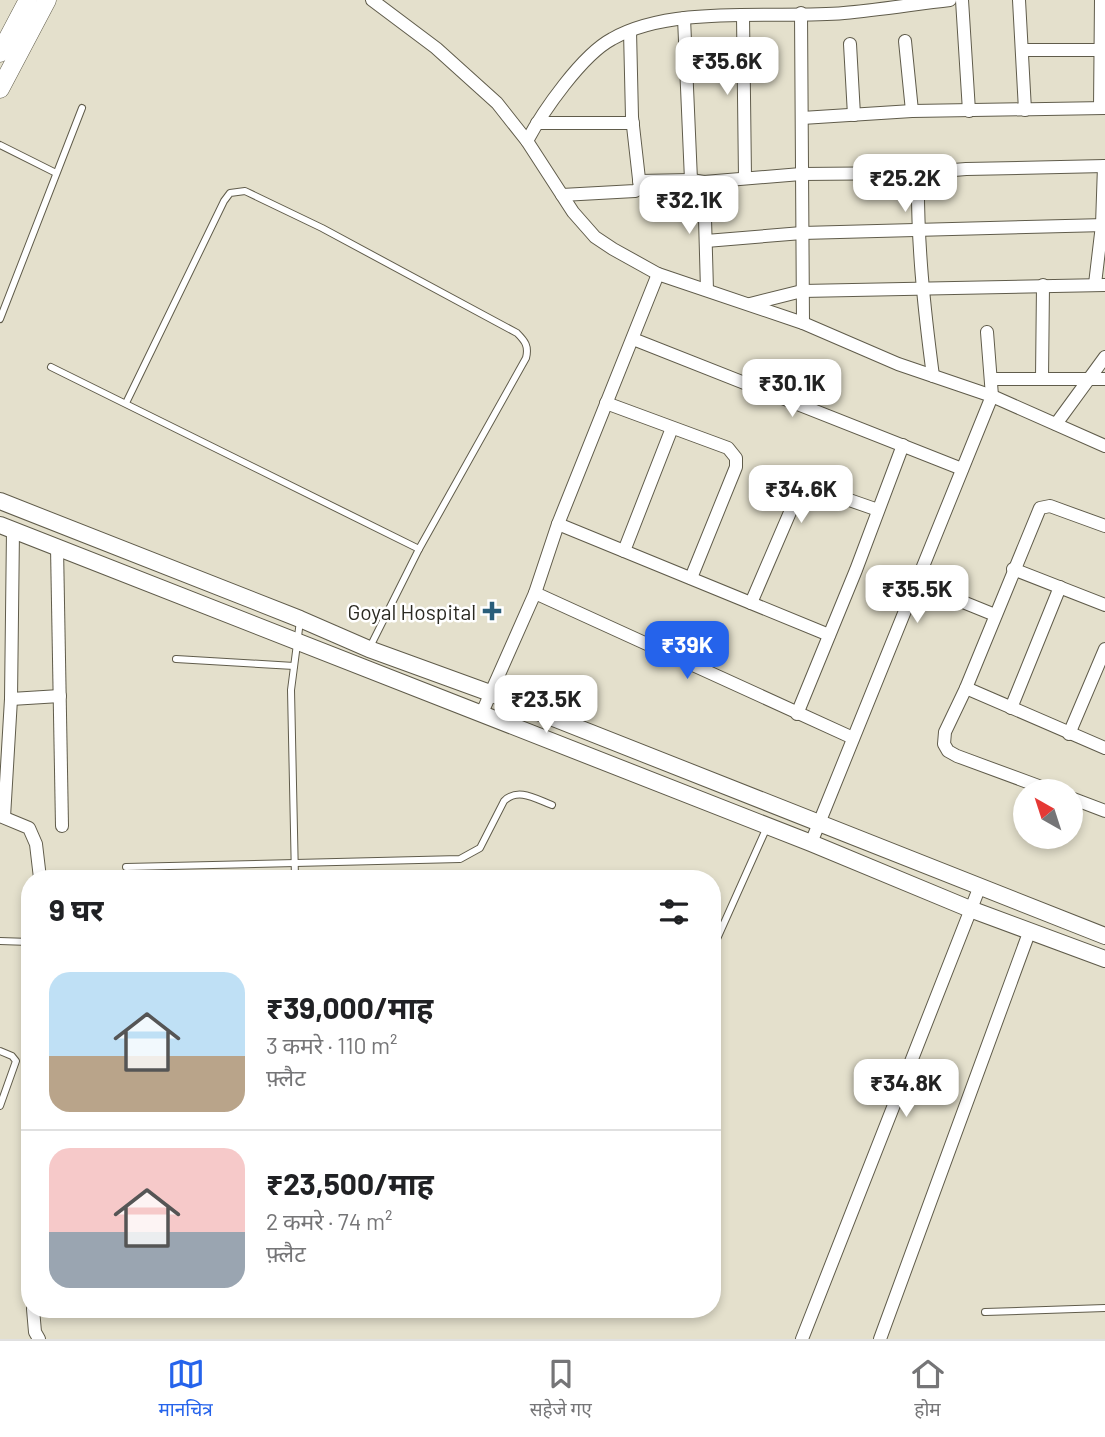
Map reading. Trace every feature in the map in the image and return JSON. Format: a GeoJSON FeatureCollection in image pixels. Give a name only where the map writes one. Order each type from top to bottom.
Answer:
{"type":"FeatureCollection","features":[{"type":"Feature","properties":{"kind":"main road"},"geometry":{"type":"LineString","coordinates":[[0,53],[28,0]]}},
{"type":"Feature","properties":{"kind":"main road"},"geometry":{"type":"LineString","coordinates":[[0,89],[47,0]]}},
{"type":"Feature","properties":{"kind":"main road"},"geometry":{"type":"LineString","coordinates":[[0,501],[300,619],[369,649],[490,693],[1105,936]]}},
{"type":"Feature","properties":{"kind":"main road"},"geometry":{"type":"LineString","coordinates":[[3,526],[811,843],[971,909],[1104,955]]}},
{"type":"Feature","properties":{"kind":"main road"},"geometry":{"type":"LineString","coordinates":[[141,580],[148,559]]}},
{"type":"Feature","properties":{"kind":"street"},"geometry":{"type":"LineString","coordinates":[[372,0],[467,74],[497,103],[527,141],[573,212],[596,237],[658,274],[803,323],[898,364],[992,396],[1105,446]]}},
{"type":"Feature","properties":{"kind":"street"},"geometry":{"type":"LineString","coordinates":[[780,0],[781,14]]}},
{"type":"Feature","properties":{"kind":"street"},"geometry":{"type":"LineString","coordinates":[[527,141],[537,123],[585,60],[610,40],[630,31],[684,18],[842,13],[950,0]]}},
{"type":"Feature","properties":{"kind":"street"},"geometry":{"type":"LineString","coordinates":[[962,0],[969,111]]}},
{"type":"Feature","properties":{"kind":"street"},"geometry":{"type":"LineString","coordinates":[[1019,0],[1025,110]]}},
{"type":"Feature","properties":{"kind":"street"},"geometry":{"type":"LineString","coordinates":[[802,118],[912,111],[1103,108],[1101,0]]}},
{"type":"Feature","properties":{"kind":"street"},"geometry":{"type":"LineString","coordinates":[[801,13],[803,323]]}},
{"type":"Feature","properties":{"kind":"street"},"geometry":{"type":"LineString","coordinates":[[743,16],[745,178]]}},
{"type":"Feature","properties":{"kind":"street"},"geometry":{"type":"LineString","coordinates":[[684,18],[697,181],[706,240],[707,290]]}},
{"type":"Feature","properties":{"kind":"street"},"geometry":{"type":"LineString","coordinates":[[562,195],[635,191],[640,188],[633,123],[630,31]]}},
{"type":"Feature","properties":{"kind":"street"},"geometry":{"type":"LineString","coordinates":[[905,41],[912,111]]}},
{"type":"Feature","properties":{"kind":"street"},"geometry":{"type":"LineString","coordinates":[[850,44],[854,115]]}},
{"type":"Feature","properties":{"kind":"street"},"geometry":{"type":"LineString","coordinates":[[1023,50],[1103,50]]}},
{"type":"Feature","properties":{"kind":"street"},"geometry":{"type":"LineString","coordinates":[[537,123],[633,123]]}},
{"type":"Feature","properties":{"kind":"street"},"geometry":{"type":"LineString","coordinates":[[639,181],[1105,166],[1100,284],[802,291],[750,304]]}},
{"type":"Feature","properties":{"kind":"street"},"geometry":{"type":"LineString","coordinates":[[918,173],[917,230],[933,376]]}},
{"type":"Feature","properties":{"kind":"street"},"geometry":{"type":"LineString","coordinates":[[706,240],[802,233],[1103,225]]}},
{"type":"Feature","properties":{"kind":"street"},"geometry":{"type":"LineString","coordinates":[[481,715],[535,593],[558,524],[658,274]]}},
{"type":"Feature","properties":{"kind":"street"},"geometry":{"type":"LineString","coordinates":[[1042,379],[1043,285]]}},
{"type":"Feature","properties":{"kind":"street"},"geometry":{"type":"LineString","coordinates":[[811,843],[992,396],[987,332]]}},
{"type":"Feature","properties":{"kind":"street"},"geometry":{"type":"LineString","coordinates":[[633,339],[962,469]]}},
{"type":"Feature","properties":{"kind":"street"},"geometry":{"type":"LineString","coordinates":[[1056,424],[1105,356]]}},
{"type":"Feature","properties":{"kind":"street"},"geometry":{"type":"LineString","coordinates":[[992,379],[1105,379]]}},
{"type":"Feature","properties":{"kind":"street"},"geometry":{"type":"LineString","coordinates":[[606,403],[728,448],[736,458],[736,467],[691,578]]}},
{"type":"Feature","properties":{"kind":"street"},"geometry":{"type":"LineString","coordinates":[[624,551],[672,428]]}},
{"type":"Feature","properties":{"kind":"street"},"geometry":{"type":"LineString","coordinates":[[797,714],[903,444]]}},
{"type":"Feature","properties":{"kind":"street"},"geometry":{"type":"LineString","coordinates":[[751,603],[800,489],[812,487],[878,510]]}},
{"type":"Feature","properties":{"kind":"street"},"geometry":{"type":"LineString","coordinates":[[1021,779],[948,751],[944,744],[945,732],[966,688],[1040,508],[1049,506],[1105,526]]}},
{"type":"Feature","properties":{"kind":"street"},"geometry":{"type":"LineString","coordinates":[[558,524],[829,635]]}},
{"type":"Feature","properties":{"kind":"street"},"geometry":{"type":"LineString","coordinates":[[3,526],[5,619],[11,699],[2,817],[29,828],[34,836],[40,870]]}},
{"type":"Feature","properties":{"kind":"street"},"geometry":{"type":"LineString","coordinates":[[57,547],[62,826]]}},
{"type":"Feature","properties":{"kind":"street"},"geometry":{"type":"LineString","coordinates":[[1013,569],[1105,605]]}},
{"type":"Feature","properties":{"kind":"street"},"geometry":{"type":"LineString","coordinates":[[916,583],[995,615]]}},
{"type":"Feature","properties":{"kind":"street"},"geometry":{"type":"LineString","coordinates":[[1011,708],[1060,587]]}},
{"type":"Feature","properties":{"kind":"street"},"geometry":{"type":"LineString","coordinates":[[535,593],[853,738]]}},
{"type":"Feature","properties":{"kind":"street"},"geometry":{"type":"LineString","coordinates":[[1069,734],[1105,649]]}},
{"type":"Feature","properties":{"kind":"street"},"geometry":{"type":"LineString","coordinates":[[966,688],[1105,748]]}},
{"type":"Feature","properties":{"kind":"street"},"geometry":{"type":"LineString","coordinates":[[11,699],[60,696]]}},
{"type":"Feature","properties":{"kind":"street"},"geometry":{"type":"LineString","coordinates":[[1083,803],[1105,811]]}},
{"type":"Feature","properties":{"kind":"street"},"geometry":{"type":"LineString","coordinates":[[802,1339],[980,886]]}},
{"type":"Feature","properties":{"kind":"street"},"geometry":{"type":"LineString","coordinates":[[880,1339],[1030,930]]}},
{"type":"Feature","properties":{"kind":"street"},"geometry":{"type":"LineString","coordinates":[[34,1318],[35,1332],[39,1339]]}},
{"type":"Feature","properties":{"kind":"lane"},"geometry":{"type":"LineString","coordinates":[[0,319],[82,107]]}},
{"type":"Feature","properties":{"kind":"lane"},"geometry":{"type":"LineString","coordinates":[[0,145],[57,173]]}},
{"type":"Feature","properties":{"kind":"lane"},"geometry":{"type":"LineString","coordinates":[[126,403],[230,193],[245,191],[322,228],[517,333],[525,341],[528,349],[526,358],[419,549],[369,649]]}},
{"type":"Feature","properties":{"kind":"lane"},"geometry":{"type":"LineString","coordinates":[[51,367],[419,549]]}},
{"type":"Feature","properties":{"kind":"lane"},"geometry":{"type":"LineString","coordinates":[[295,870],[291,690],[300,619]]}},
{"type":"Feature","properties":{"kind":"lane"},"geometry":{"type":"LineString","coordinates":[[176,659],[294,666]]}},
{"type":"Feature","properties":{"kind":"lane"},"geometry":{"type":"LineString","coordinates":[[126,867],[460,859],[480,848],[503,801],[510,795],[517,793],[552,805]]}},
{"type":"Feature","properties":{"kind":"lane"},"geometry":{"type":"LineString","coordinates":[[721,930],[768,827]]}},
{"type":"Feature","properties":{"kind":"lane"},"geometry":{"type":"LineString","coordinates":[[0,941],[21,942]]}},
{"type":"Feature","properties":{"kind":"lane"},"geometry":{"type":"LineString","coordinates":[[0,1051],[12,1056],[16,1061],[0,1106]]}},
{"type":"Feature","properties":{"kind":"lane"},"geometry":{"type":"LineString","coordinates":[[985,1312],[1105,1308]]}},
{"type":"Feature","properties":{"kind":"place","name":"Goyal Hospital"},"geometry":{"type":"Point","coordinates":[492,611]}}]}
